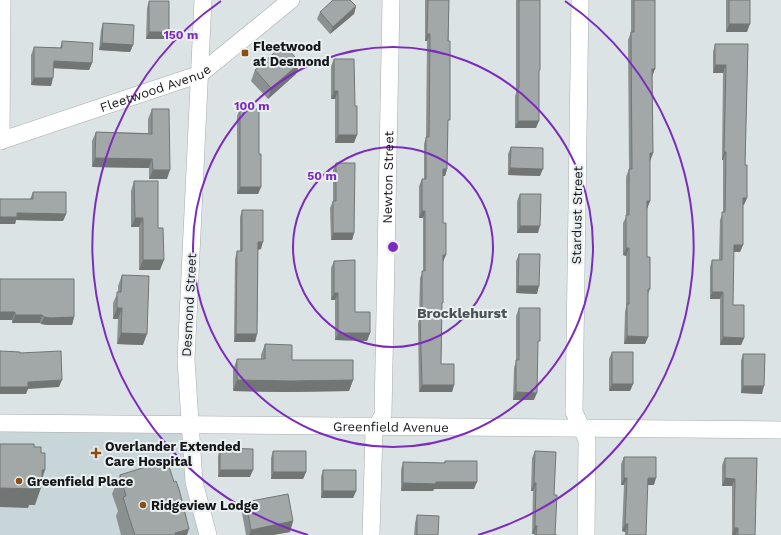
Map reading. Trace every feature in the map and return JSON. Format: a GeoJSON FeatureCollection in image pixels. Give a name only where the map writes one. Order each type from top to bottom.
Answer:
{"type":"FeatureCollection","features":[{"type":"Feature","properties":{"kind":"street"},"geometry":{"type":"LineString","coordinates":[[0,141],[2,0]]}},
{"type":"Feature","properties":{"kind":"street","name":"Desmond Street"},"geometry":{"type":"LineString","coordinates":[[203,0],[186,360],[194,482],[208,535]]}},
{"type":"Feature","properties":{"kind":"street","name":"Fleetwood Avenue"},"geometry":{"type":"LineString","coordinates":[[0,141],[200,74],[291,0]]}},
{"type":"Feature","properties":{"kind":"street","name":"Newton Street"},"geometry":{"type":"LineString","coordinates":[[371,535],[374,432],[383,415],[391,0]]}},
{"type":"Feature","properties":{"kind":"street","name":"Stardust Street"},"geometry":{"type":"LineString","coordinates":[[580,0],[574,412],[587,440],[586,535]]}},
{"type":"Feature","properties":{"kind":"street","name":"Greenfield Avenue"},"geometry":{"type":"LineString","coordinates":[[0,423],[781,430]]}},
{"type":"Feature","properties":{"kind":"shaded area","name":"Overlander Extended Care Hospital"},"geometry":{"type":"Polygon","coordinates":[[[0,422],[190,424],[208,535],[0,535],[0,422]]]}},
{"type":"Feature","properties":{"kind":"building"},"geometry":{"type":"Polygon","coordinates":[[[333,0],[350,0],[356,6],[333,27],[320,12],[333,0]]]}},
{"type":"Feature","properties":{"kind":"building"},"geometry":{"type":"Polygon","coordinates":[[[428,0],[449,0],[448,41],[450,41],[450,120],[448,120],[447,169],[443,169],[443,223],[446,223],[446,255],[443,255],[441,364],[454,364],[454,385],[422,385],[420,316],[422,316],[422,271],[425,271],[425,211],[422,211],[422,179],[426,179],[426,137],[429,137],[430,34],[427,34],[428,0]]]}},
{"type":"Feature","properties":{"kind":"building"},"geometry":{"type":"Polygon","coordinates":[[[519,0],[540,0],[539,121],[518,121],[519,0]]]}},
{"type":"Feature","properties":{"kind":"building"},"geometry":{"type":"Polygon","coordinates":[[[634,0],[655,0],[655,69],[652,69],[653,153],[650,153],[650,201],[647,201],[647,257],[650,257],[648,337],[627,336],[627,304],[629,304],[629,248],[626,248],[626,215],[629,215],[629,169],[632,169],[631,32],[634,32],[634,0]]]}},
{"type":"Feature","properties":{"kind":"building"},"geometry":{"type":"Polygon","coordinates":[[[729,0],[750,0],[750,24],[729,24],[729,0]]]}},
{"type":"Feature","properties":{"kind":"building"},"geometry":{"type":"Polygon","coordinates":[[[149,1],[169,1],[169,32],[149,32],[149,1]]]}},
{"type":"Feature","properties":{"kind":"building"},"geometry":{"type":"Polygon","coordinates":[[[103,23],[134,25],[133,45],[102,43],[103,23]]]}},
{"type":"Feature","properties":{"kind":"building"},"geometry":{"type":"Polygon","coordinates":[[[62,41],[93,43],[92,63],[54,61],[53,78],[34,78],[34,47],[62,48],[62,41]]]}},
{"type":"Feature","properties":{"kind":"building"},"geometry":{"type":"Polygon","coordinates":[[[284,44],[300,63],[271,88],[255,70],[284,44]]]}},
{"type":"Feature","properties":{"kind":"building"},"geometry":{"type":"Polygon","coordinates":[[[715,44],[748,44],[745,165],[747,165],[747,198],[743,198],[743,245],[734,245],[733,305],[744,305],[744,338],[723,337],[723,292],[712,292],[712,260],[722,260],[722,212],[725,212],[726,152],[724,152],[726,65],[715,65],[715,44]]]}},
{"type":"Feature","properties":{"kind":"building"},"geometry":{"type":"Polygon","coordinates":[[[334,59],[354,59],[357,135],[338,135],[338,91],[334,91],[334,59]]]}},
{"type":"Feature","properties":{"kind":"building"},"geometry":{"type":"Polygon","coordinates":[[[152,109],[169,109],[170,170],[153,170],[152,159],[95,158],[96,132],[152,134],[152,109]]]}},
{"type":"Feature","properties":{"kind":"building"},"geometry":{"type":"Polygon","coordinates":[[[240,109],[259,109],[261,187],[240,187],[240,109]]]}},
{"type":"Feature","properties":{"kind":"building"},"geometry":{"type":"Polygon","coordinates":[[[511,147],[543,148],[543,169],[510,168],[511,147]]]}},
{"type":"Feature","properties":{"kind":"building"},"geometry":{"type":"Polygon","coordinates":[[[336,163],[355,163],[354,233],[333,233],[333,201],[336,201],[336,163]]]}},
{"type":"Feature","properties":{"kind":"building"},"geometry":{"type":"Polygon","coordinates":[[[134,181],[158,181],[158,228],[163,228],[164,260],[143,260],[143,218],[135,218],[134,181]]]}},
{"type":"Feature","properties":{"kind":"building"},"geometry":{"type":"Polygon","coordinates":[[[33,192],[66,192],[66,214],[17,213],[17,217],[0,217],[0,199],[33,199],[33,192]]]}},
{"type":"Feature","properties":{"kind":"building"},"geometry":{"type":"Polygon","coordinates":[[[520,194],[541,194],[540,226],[520,226],[520,194]]]}},
{"type":"Feature","properties":{"kind":"building"},"geometry":{"type":"Polygon","coordinates":[[[242,210],[263,210],[263,242],[258,242],[257,334],[236,334],[237,251],[242,251],[242,210]]]}},
{"type":"Feature","properties":{"kind":"building"},"geometry":{"type":"Polygon","coordinates":[[[519,254],[540,254],[539,286],[518,286],[519,254]]]}},
{"type":"Feature","properties":{"kind":"building"},"geometry":{"type":"Polygon","coordinates":[[[355,260],[355,312],[370,312],[370,333],[338,333],[338,293],[334,293],[334,261],[355,260]]]}},
{"type":"Feature","properties":{"kind":"building"},"geometry":{"type":"Polygon","coordinates":[[[122,275],[149,276],[147,334],[121,333],[122,308],[117,308],[117,292],[121,292],[122,275]]]}},
{"type":"Feature","properties":{"kind":"building"},"geometry":{"type":"Polygon","coordinates":[[[0,279],[74,279],[74,317],[50,318],[42,315],[15,315],[15,312],[0,312],[0,279]]]}},
{"type":"Feature","properties":{"kind":"building"},"geometry":{"type":"Polygon","coordinates":[[[519,308],[540,308],[537,393],[516,392],[516,360],[519,360],[519,308]]]}},
{"type":"Feature","properties":{"kind":"building"},"geometry":{"type":"Polygon","coordinates":[[[265,344],[292,345],[292,360],[353,360],[353,380],[237,380],[237,359],[265,359],[265,344]]]}},
{"type":"Feature","properties":{"kind":"building"},"geometry":{"type":"Polygon","coordinates":[[[0,351],[20,353],[61,351],[62,380],[28,382],[28,387],[0,387],[0,351]]]}},
{"type":"Feature","properties":{"kind":"building"},"geometry":{"type":"Polygon","coordinates":[[[612,352],[633,352],[633,384],[612,384],[612,352]]]}},
{"type":"Feature","properties":{"kind":"building"},"geometry":{"type":"Polygon","coordinates":[[[743,354],[765,354],[764,386],[743,386],[743,354]]]}},
{"type":"Feature","properties":{"kind":"building"},"geometry":{"type":"Polygon","coordinates":[[[0,444],[34,444],[34,447],[41,447],[41,453],[45,453],[45,470],[42,470],[42,485],[35,485],[35,489],[0,488],[0,444]]]}},
{"type":"Feature","properties":{"kind":"building"},"geometry":{"type":"Polygon","coordinates":[[[220,448],[253,449],[253,470],[220,470],[220,448]]]}},
{"type":"Feature","properties":{"kind":"building"},"geometry":{"type":"Polygon","coordinates":[[[273,451],[306,451],[306,472],[273,472],[273,451]]]}},
{"type":"Feature","properties":{"kind":"building"},"geometry":{"type":"Polygon","coordinates":[[[535,451],[556,452],[554,495],[557,495],[555,535],[536,535],[536,483],[534,483],[535,451]]]}},
{"type":"Feature","properties":{"kind":"building"},"geometry":{"type":"Polygon","coordinates":[[[624,457],[656,457],[656,478],[648,478],[646,535],[627,535],[628,524],[625,524],[627,478],[624,478],[624,457]]]}},
{"type":"Feature","properties":{"kind":"building"},"geometry":{"type":"Polygon","coordinates":[[[725,458],[757,458],[755,535],[738,535],[738,528],[734,528],[735,479],[725,478],[725,458]]]}},
{"type":"Feature","properties":{"kind":"building"},"geometry":{"type":"Polygon","coordinates":[[[167,460],[174,482],[176,481],[179,489],[189,529],[175,533],[176,535],[135,535],[123,497],[126,496],[120,475],[167,460]]]}},
{"type":"Feature","properties":{"kind":"building"},"geometry":{"type":"Polygon","coordinates":[[[445,461],[477,461],[477,482],[436,482],[436,484],[403,483],[403,462],[445,463],[445,461]]]}},
{"type":"Feature","properties":{"kind":"building"},"geometry":{"type":"Polygon","coordinates":[[[323,470],[356,470],[356,491],[323,491],[323,470]]]}},
{"type":"Feature","properties":{"kind":"building"},"geometry":{"type":"Polygon","coordinates":[[[288,494],[293,521],[251,530],[246,502],[288,494]]]}},
{"type":"Feature","properties":{"kind":"building"},"geometry":{"type":"Polygon","coordinates":[[[417,515],[439,516],[438,535],[417,535],[417,515]]]}},
{"type":"Feature","properties":{"kind":"place","name":"Fleetwood at Desmond"},"geometry":{"type":"Point","coordinates":[245,53]}},
{"type":"Feature","properties":{"kind":"place","name":"Overlander Extended Care Hospital"},"geometry":{"type":"Point","coordinates":[96,453]}},
{"type":"Feature","properties":{"kind":"place","name":"Greenfield Place"},"geometry":{"type":"Point","coordinates":[19,481]}},
{"type":"Feature","properties":{"kind":"place","name":"Ridgeview Lodge"},"geometry":{"type":"Point","coordinates":[143,505]}},
{"type":"Feature","properties":{"kind":"district","name":"Brocklehurst"},"geometry":{"type":"Point","coordinates":[462,313]}}]}
